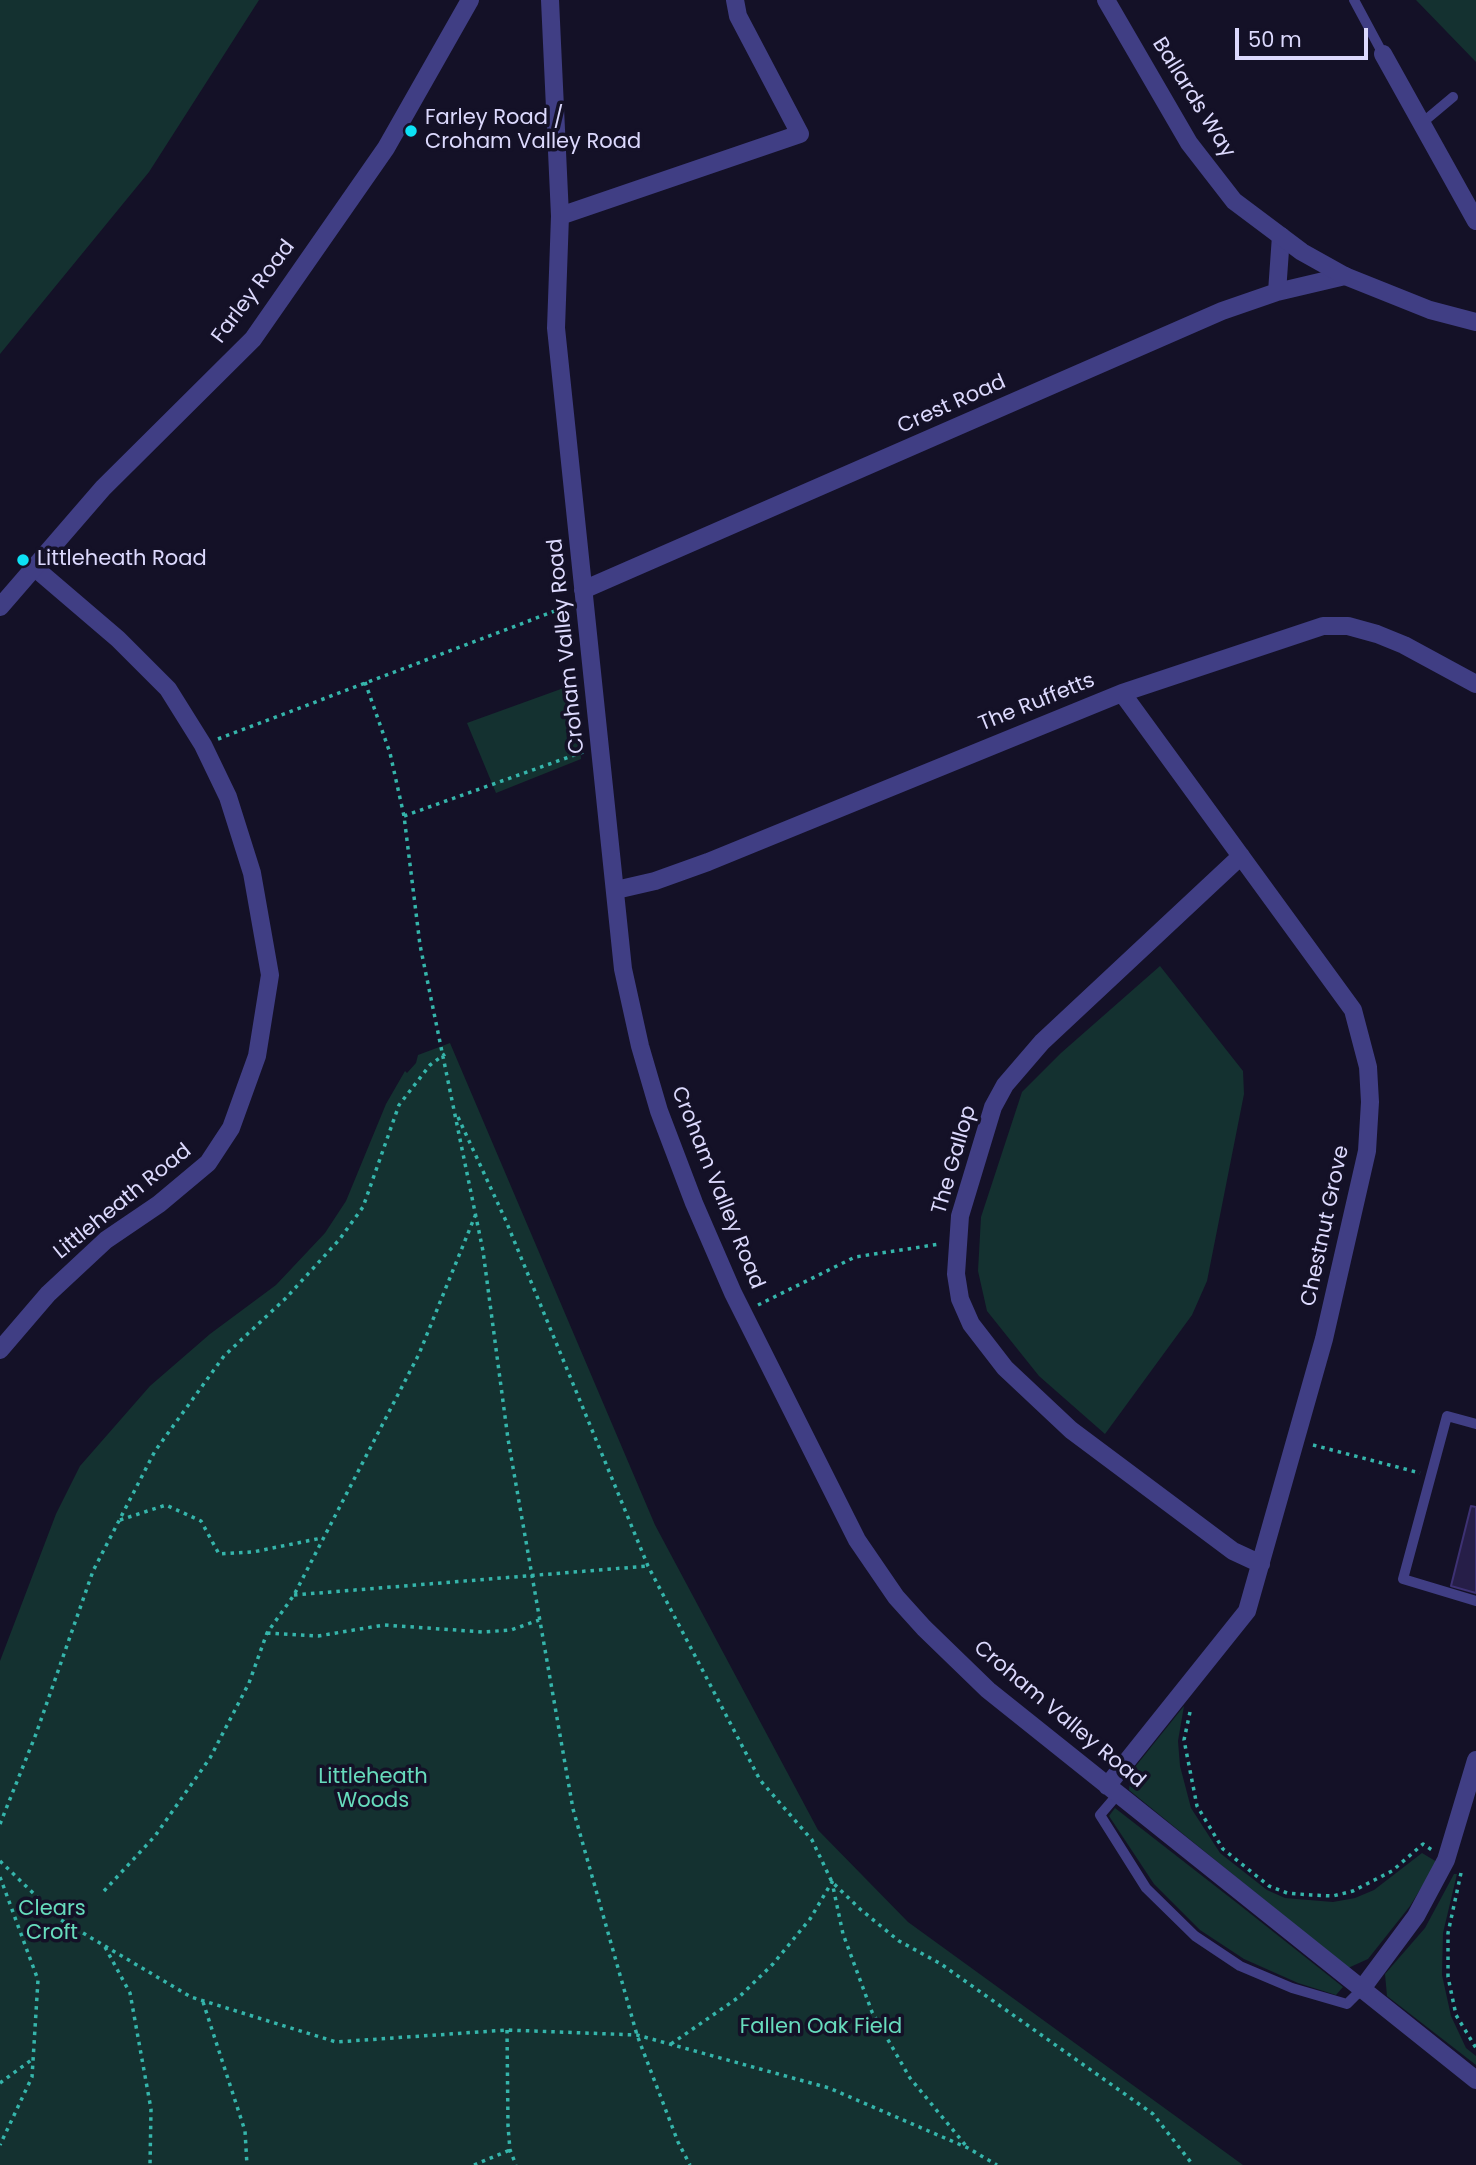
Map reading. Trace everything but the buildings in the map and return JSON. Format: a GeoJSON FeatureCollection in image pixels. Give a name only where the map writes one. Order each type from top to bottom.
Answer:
{"type":"FeatureCollection","features":[{"type":"Feature","properties":{"kind":"street","name":"Farley Road"},"geometry":{"type":"LineString","coordinates":[[0,607],[103,488],[253,338],[386,148],[470,0]]}},
{"type":"Feature","properties":{"kind":"street"},"geometry":{"type":"LineString","coordinates":[[559,216],[800,134],[738,16],[735,0]]}},
{"type":"Feature","properties":{"kind":"street","name":"Ballards Way"},"geometry":{"type":"LineString","coordinates":[[1106,0],[1189,143],[1234,201],[1302,252],[1345,276],[1430,310],[1476,322]]}},
{"type":"Feature","properties":{"kind":"street","name":"Croham Valley Road"},"geometry":{"type":"LineString","coordinates":[[549,3],[559,216],[556,328],[617,890],[623,969],[640,1046],[659,1111],[694,1203],[742,1313],[846,1519],[896,1597],[988,1690],[1476,2080]]}},
{"type":"Feature","properties":{"kind":"street"},"geometry":{"type":"LineString","coordinates":[[1383,54],[1476,221]]}},
{"type":"Feature","properties":{"kind":"street"},"geometry":{"type":"LineString","coordinates":[[1278,292],[1281,236]]}},
{"type":"Feature","properties":{"kind":"street","name":"Crest Road"},"geometry":{"type":"LineString","coordinates":[[583,590],[1222,311],[1278,292],[1345,276]]}},
{"type":"Feature","properties":{"kind":"street","name":"Littleheath Road"},"geometry":{"type":"LineString","coordinates":[[0,1350],[48,1294],[106,1240],[159,1204],[208,1163],[231,1128],[257,1056],[270,975],[252,873],[228,797],[203,745],[168,689],[118,639],[35,568]]}},
{"type":"Feature","properties":{"kind":"street","name":"The Ruffetts"},"geometry":{"type":"LineString","coordinates":[[617,890],[655,881],[708,862],[1122,693],[1323,626],[1348,626],[1377,634],[1476,684]]}},
{"type":"Feature","properties":{"kind":"street","name":"Chestnut Grove"},"geometry":{"type":"LineString","coordinates":[[1112,1790],[1247,1611],[1324,1339],[1367,1151],[1370,1102],[1368,1068],[1353,1010],[1122,693]]}},
{"type":"Feature","properties":{"kind":"street","name":"The Gallop"},"geometry":{"type":"LineString","coordinates":[[1241,856],[1042,1042],[1005,1085],[993,1107],[975,1159],[956,1242],[960,1299],[971,1324],[1005,1368],[1071,1430],[1233,1551],[1261,1564]]}},
{"type":"Feature","properties":{"kind":"street"},"geometry":{"type":"LineString","coordinates":[[1361,1990],[1416,1916],[1446,1860],[1476,1760]]}},
{"type":"Feature","properties":{"kind":"lane"},"geometry":{"type":"LineString","coordinates":[[1354,0],[1383,54]]}},
{"type":"Feature","properties":{"kind":"lane"},"geometry":{"type":"LineString","coordinates":[[1422,123],[1453,97]]}},
{"type":"Feature","properties":{"kind":"lane"},"geometry":{"type":"LineString","coordinates":[[1476,1424],[1447,1416],[1403,1579],[1476,1601]]}},
{"type":"Feature","properties":{"kind":"lane"},"geometry":{"type":"LineString","coordinates":[[1112,1790],[1100,1815],[1146,1888],[1195,1936],[1240,1966],[1292,1988],[1347,2004],[1361,1990]]}},
{"type":"Feature","properties":{"kind":"path"},"geometry":{"type":"LineString","coordinates":[[203,745],[570,605]]}},
{"type":"Feature","properties":{"kind":"path"},"geometry":{"type":"LineString","coordinates":[[365,682],[390,752],[404,816],[420,946],[445,1054],[476,1215],[530,1576],[563,1735],[573,1809],[637,2035],[690,2165]]}},
{"type":"Feature","properties":{"kind":"path"},"geometry":{"type":"LineString","coordinates":[[404,816],[600,746]]}},
{"type":"Feature","properties":{"kind":"path"},"geometry":{"type":"LineString","coordinates":[[0,1824],[36,1734],[93,1571],[155,1451],[223,1356],[286,1298],[340,1240],[363,1207],[399,1105],[430,1065],[445,1054]]}},
{"type":"Feature","properties":{"kind":"path"},"geometry":{"type":"LineString","coordinates":[[454,1109],[506,1221],[648,1566],[760,1780],[812,1840],[832,1882],[843,1934],[872,2012],[910,2078],[968,2148]]}},
{"type":"Feature","properties":{"kind":"path"},"geometry":{"type":"LineString","coordinates":[[104,1891],[155,1836],[210,1758],[249,1683],[267,1633],[293,1595],[419,1354],[476,1215]]}},
{"type":"Feature","properties":{"kind":"path"},"geometry":{"type":"LineString","coordinates":[[742,1313],[855,1257],[956,1242]]}},
{"type":"Feature","properties":{"kind":"path"},"geometry":{"type":"LineString","coordinates":[[1294,1440],[1430,1476]]}},
{"type":"Feature","properties":{"kind":"path"},"geometry":{"type":"LineString","coordinates":[[120,1520],[166,1505],[201,1521],[219,1554],[253,1552],[322,1538]]}},
{"type":"Feature","properties":{"kind":"path"},"geometry":{"type":"LineString","coordinates":[[293,1595],[648,1566]]}},
{"type":"Feature","properties":{"kind":"path"},"geometry":{"type":"LineString","coordinates":[[267,1633],[318,1636],[384,1625],[483,1632],[510,1630],[539,1620]]}},
{"type":"Feature","properties":{"kind":"path"},"geometry":{"type":"LineString","coordinates":[[1184,1692],[1193,1700],[1184,1740],[1196,1806],[1223,1849],[1269,1886],[1287,1893],[1311,1895],[1333,1896],[1353,1891],[1392,1871],[1423,1844],[1461,1870],[1448,1933],[1448,1977],[1456,2015],[1476,2048]]}},
{"type":"Feature","properties":{"kind":"path"},"geometry":{"type":"LineString","coordinates":[[0,1861],[61,1920],[191,1997],[336,2042],[507,2030],[637,2035],[829,2088],[968,2148],[997,2165]]}},
{"type":"Feature","properties":{"kind":"path"},"geometry":{"type":"LineString","coordinates":[[0,1877],[38,1980],[32,2077],[0,2144]]}},
{"type":"Feature","properties":{"kind":"path"},"geometry":{"type":"LineString","coordinates":[[671,2044],[738,1997],[773,1964],[810,1919],[832,1882]]}},
{"type":"Feature","properties":{"kind":"path"},"geometry":{"type":"LineString","coordinates":[[832,1882],[899,1941],[941,1964],[1153,2114],[1194,2165]]}},
{"type":"Feature","properties":{"kind":"path"},"geometry":{"type":"LineString","coordinates":[[104,1945],[130,1993],[151,2109],[150,2165]]}},
{"type":"Feature","properties":{"kind":"path"},"geometry":{"type":"LineString","coordinates":[[203,2001],[245,2131],[247,2165]]}},
{"type":"Feature","properties":{"kind":"path"},"geometry":{"type":"LineString","coordinates":[[507,2030],[510,2150],[516,2165]]}},
{"type":"Feature","properties":{"kind":"path"},"geometry":{"type":"LineString","coordinates":[[0,2083],[34,2058]]}},
{"type":"Feature","properties":{"kind":"path"},"geometry":{"type":"LineString","coordinates":[[474,2165],[510,2150]]}},
{"type":"Feature","properties":{"kind":"green space"},"geometry":{"type":"Polygon","coordinates":[[[0,0],[259,0],[149,172],[0,354],[0,0]]]}},
{"type":"Feature","properties":{"kind":"green space"},"geometry":{"type":"Polygon","coordinates":[[[1416,0],[1476,0],[1476,62],[1416,0]]]}},
{"type":"Feature","properties":{"kind":"green space"},"geometry":{"type":"Polygon","coordinates":[[[572,685],[581,759],[496,793],[467,723],[572,685]]]}},
{"type":"Feature","properties":{"kind":"green space"},"geometry":{"type":"Polygon","coordinates":[[[1160,966],[1243,1071],[1244,1094],[1207,1281],[1192,1315],[1105,1434],[1039,1376],[987,1311],[978,1271],[981,1217],[1022,1092],[1061,1053],[1160,966]]]}},
{"type":"Feature","properties":{"kind":"green space","name":"Littleheath Woods"},"geometry":{"type":"Polygon","coordinates":[[[450,1043],[655,1525],[818,1830],[908,1922],[1243,2165],[0,2165],[0,1661],[56,1514],[80,1466],[150,1386],[210,1334],[276,1285],[325,1233],[346,1201],[386,1104],[405,1071],[407,1073],[416,1063],[418,1055],[450,1043]]]}},
{"type":"Feature","properties":{"kind":"green space"},"geometry":{"type":"Polygon","coordinates":[[[1184,1706],[1178,1741],[1180,1766],[1191,1808],[1220,1853],[1267,1890],[1285,1898],[1333,1902],[1355,1898],[1374,1890],[1422,1853],[1437,1862],[1410,1906],[1368,1959],[1348,1968],[1129,1790],[1131,1772],[1184,1706]]]}},
{"type":"Feature","properties":{"kind":"green space"},"geometry":{"type":"Polygon","coordinates":[[[1115,1808],[1343,1987],[1336,1995],[1298,1983],[1244,1959],[1200,1930],[1154,1884],[1109,1816],[1115,1808]]]}},
{"type":"Feature","properties":{"kind":"green space"},"geometry":{"type":"Polygon","coordinates":[[[1454,1874],[1457,1874],[1443,1933],[1442,1975],[1451,2016],[1466,2048],[1476,2056],[1476,2065],[1387,1996],[1385,1974],[1425,1928],[1454,1874]]]}},
{"type":"Feature","properties":{"kind":"place","name":"Farley Road / Croham Valley Road"},"geometry":{"type":"Point","coordinates":[411,131]}},
{"type":"Feature","properties":{"kind":"place","name":"Littleheath Road"},"geometry":{"type":"Point","coordinates":[23,560]}},
{"type":"Feature","properties":{"kind":"park label","name":"Clears Croft"},"geometry":{"type":"Point","coordinates":[52,1922]}},
{"type":"Feature","properties":{"kind":"park label","name":"Fallen Oak Field"},"geometry":{"type":"Point","coordinates":[821,2028]}}]}
